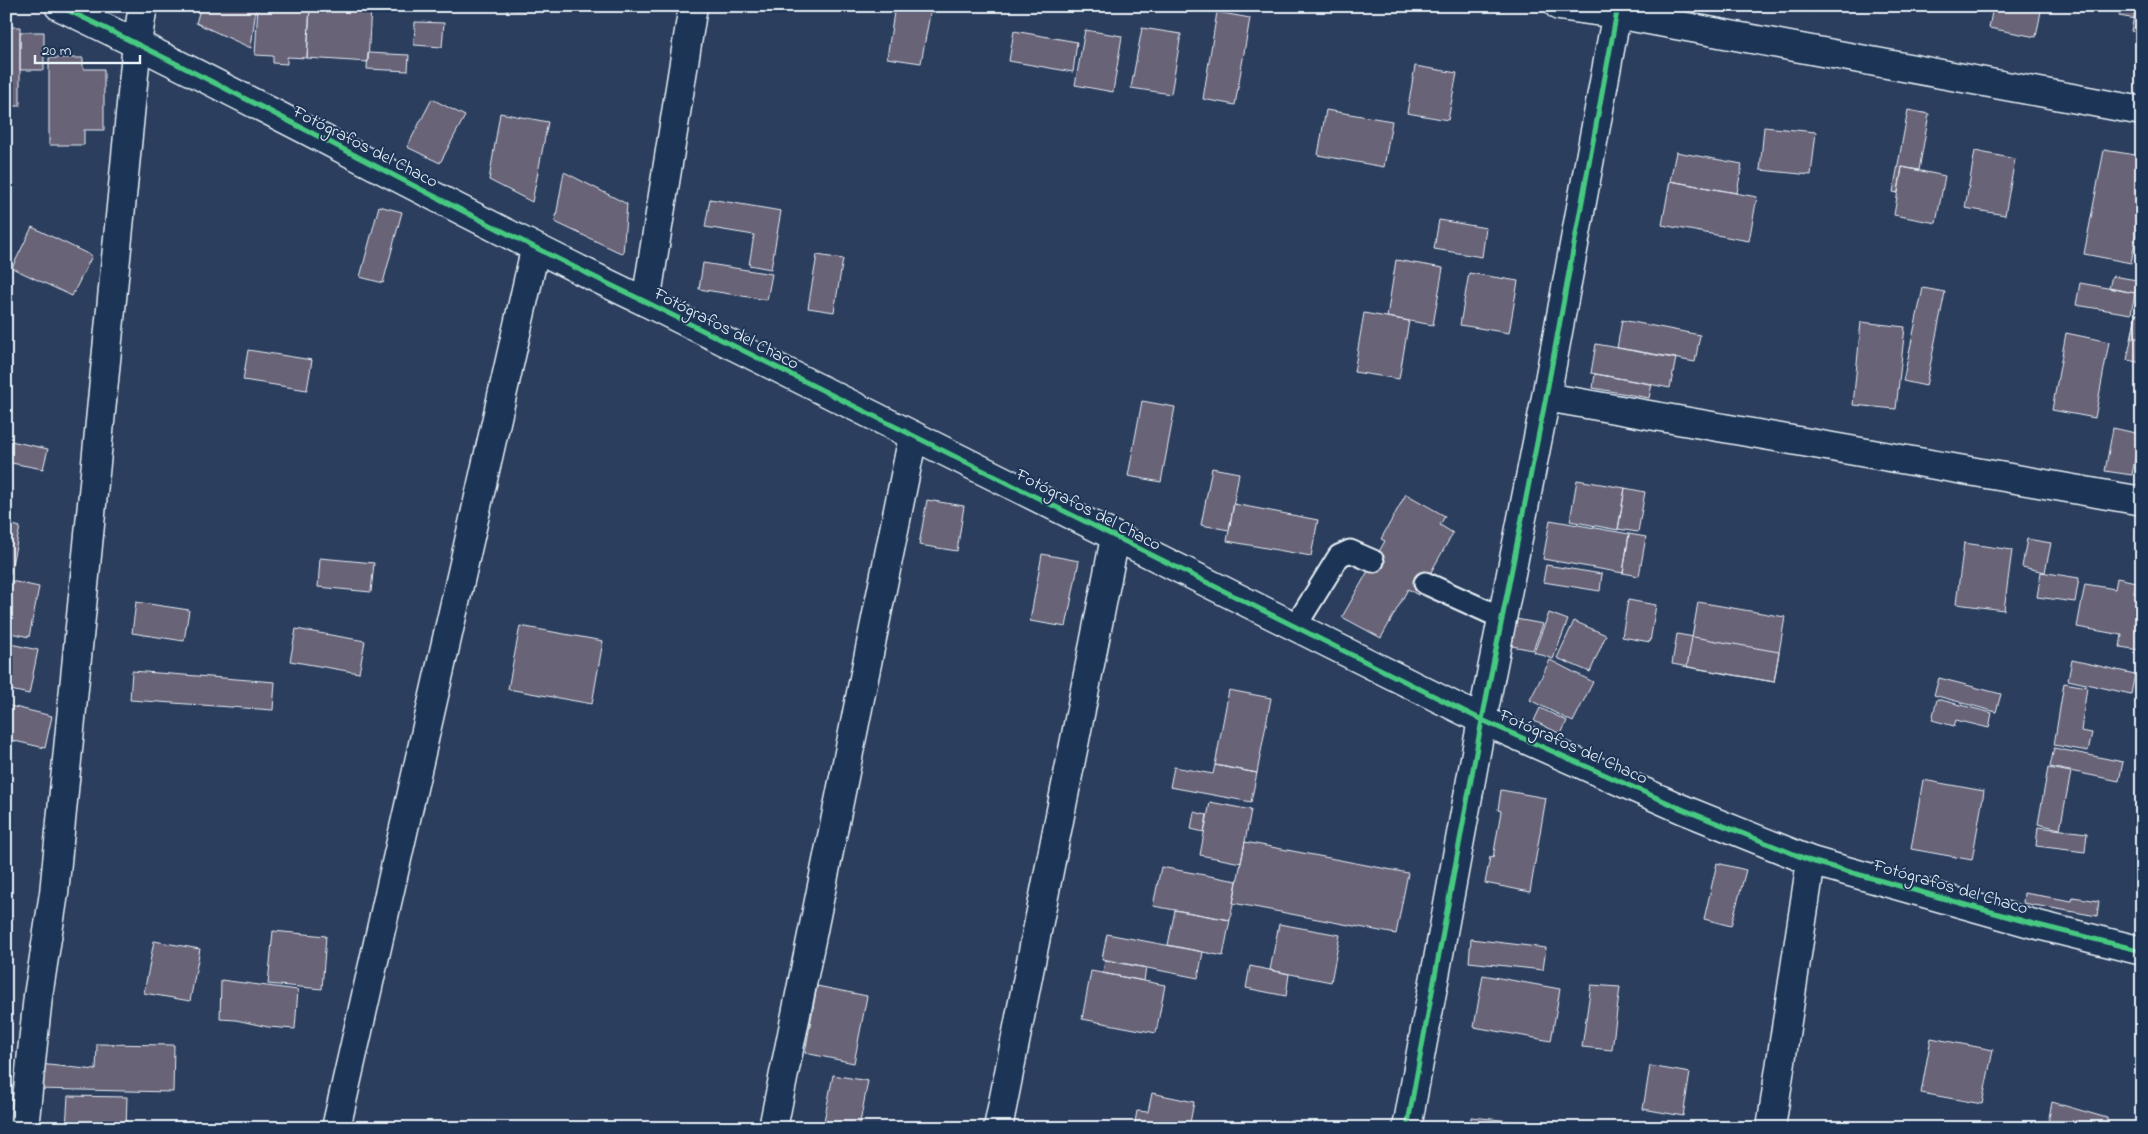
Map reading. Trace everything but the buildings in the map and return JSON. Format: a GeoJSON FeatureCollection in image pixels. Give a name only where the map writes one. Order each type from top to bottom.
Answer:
{"type":"FeatureCollection","features":[{"type":"Feature","properties":{"kind":"street","name":"Fotógrafos del Chaco"},"geometry":{"type":"LineString","coordinates":[[59,6],[137,43],[535,250],[646,302],[1482,720],[1682,809],[1811,862],[2034,924],[2142,951]]}},
{"type":"Feature","properties":{"kind":"street"},"geometry":{"type":"LineString","coordinates":[[24,1128],[38,996],[54,893],[67,777],[137,43],[143,6]]}},
{"type":"Feature","properties":{"kind":"street"},"geometry":{"type":"LineString","coordinates":[[646,302],[694,6]]}},
{"type":"Feature","properties":{"kind":"street"},"geometry":{"type":"LineString","coordinates":[[1559,6],[1617,10],[2142,111]]}},
{"type":"Feature","properties":{"kind":"street"},"geometry":{"type":"LineString","coordinates":[[1407,1128],[1482,720],[1546,397],[1617,10]]}},
{"type":"Feature","properties":{"kind":"street"},"geometry":{"type":"LineString","coordinates":[[336,1128],[535,250]]}},
{"type":"Feature","properties":{"kind":"street"},"geometry":{"type":"LineString","coordinates":[[1546,397],[2142,501]]}},
{"type":"Feature","properties":{"kind":"street"},"geometry":{"type":"LineString","coordinates":[[773,1128],[913,436]]}},
{"type":"Feature","properties":{"kind":"street"},"geometry":{"type":"LineString","coordinates":[[998,1128],[1115,538]]}},
{"type":"Feature","properties":{"kind":"street"},"geometry":{"type":"LineString","coordinates":[[1771,1128],[1811,862]]}},
{"type":"Feature","properties":{"kind":"lane"},"geometry":{"type":"LineString","coordinates":[[1295,627],[1339,556],[1350,551],[1374,561]]}},
{"type":"Feature","properties":{"kind":"lane"},"geometry":{"type":"LineString","coordinates":[[1425,583],[1502,618]]}},
{"type":"Feature","properties":{"kind":"cycle path"},"geometry":{"type":"LineString","coordinates":[[59,6],[572,266],[1482,720],[1682,809],[1811,861],[2034,924],[2142,951]]}},
{"type":"Feature","properties":{"kind":"cycle path"},"geometry":{"type":"LineString","coordinates":[[1407,1128],[1482,720],[1546,397],[1618,6]]}}]}
